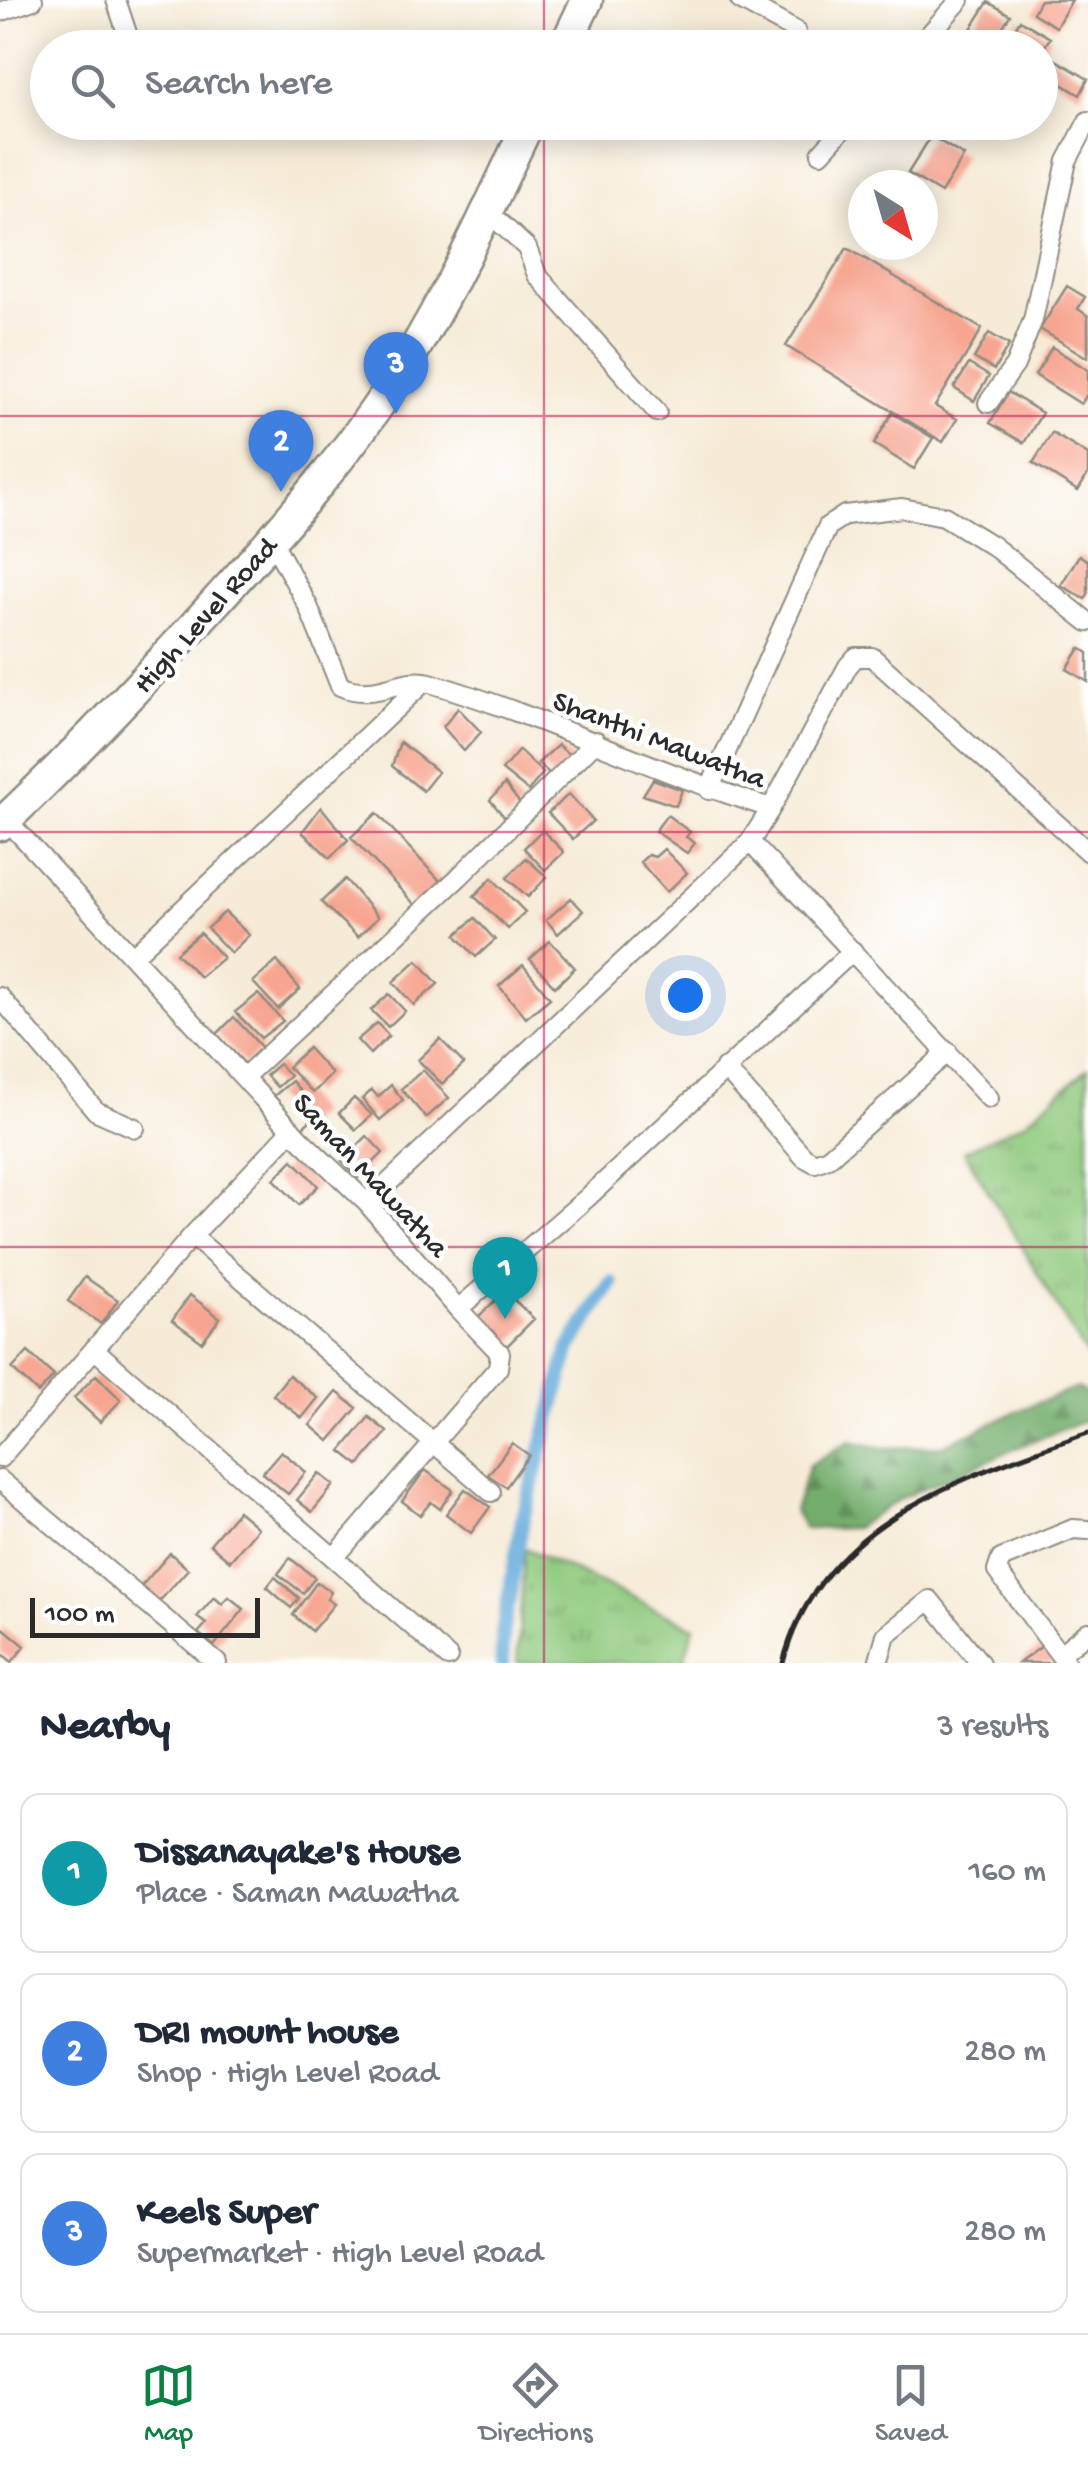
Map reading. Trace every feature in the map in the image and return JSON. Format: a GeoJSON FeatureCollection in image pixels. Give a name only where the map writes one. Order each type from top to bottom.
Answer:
{"type":"FeatureCollection","features":[{"type":"Feature","properties":{"kind":"highway"},"geometry":{"type":"LineString","coordinates":[[573,30],[587,0]]}},
{"type":"Feature","properties":{"kind":"highway","name":"High Level Road"},"geometry":{"type":"LineString","coordinates":[[3,822],[124,702],[332,468],[402,369],[451,288],[520,140]]}},
{"type":"Feature","properties":{"kind":"street"},"geometry":{"type":"LineString","coordinates":[[0,12],[33,0]]}},
{"type":"Feature","properties":{"kind":"street"},"geometry":{"type":"LineString","coordinates":[[116,0],[126,30]]}},
{"type":"Feature","properties":{"kind":"street"},"geometry":{"type":"LineString","coordinates":[[740,0],[796,30]]}},
{"type":"Feature","properties":{"kind":"street"},"geometry":{"type":"LineString","coordinates":[[933,30],[960,0]]}},
{"type":"Feature","properties":{"kind":"street"},"geometry":{"type":"LineString","coordinates":[[988,403],[1014,365],[1033,320],[1067,160],[1088,121]]}},
{"type":"Feature","properties":{"kind":"street"},"geometry":{"type":"LineString","coordinates":[[821,153],[833,140]]}},
{"type":"Feature","properties":{"kind":"street"},"geometry":{"type":"LineString","coordinates":[[486,212],[527,248],[537,275],[657,412]]}},
{"type":"Feature","properties":{"kind":"street"},"geometry":{"type":"LineString","coordinates":[[710,790],[828,526],[845,515],[902,508],[944,516],[993,546],[1088,622]]}},
{"type":"Feature","properties":{"kind":"street"},"geometry":{"type":"LineString","coordinates":[[272,540],[308,606],[340,686],[352,692],[373,692],[424,681]]}},
{"type":"Feature","properties":{"kind":"street","name":"Shanthi Mawatha"},"geometry":{"type":"LineString","coordinates":[[424,681],[596,741],[710,790],[771,808],[848,666],[856,657],[872,657],[1088,852]]}},
{"type":"Feature","properties":{"kind":"street"},"geometry":{"type":"LineString","coordinates":[[133,956],[424,681]]}},
{"type":"Feature","properties":{"kind":"street"},"geometry":{"type":"LineString","coordinates":[[244,1078],[459,877],[596,741]]}},
{"type":"Feature","properties":{"kind":"street"},"geometry":{"type":"LineString","coordinates":[[367,1203],[750,842],[771,808]]}},
{"type":"Feature","properties":{"kind":"street","name":"Saman Mawatha"},"geometry":{"type":"LineString","coordinates":[[3,822],[133,956],[292,1130],[367,1203],[500,1353],[498,1368],[434,1442]]}},
{"type":"Feature","properties":{"kind":"street"},"geometry":{"type":"LineString","coordinates":[[750,842],[989,1098]]}},
{"type":"Feature","properties":{"kind":"street"},"geometry":{"type":"LineString","coordinates":[[458,1309],[587,1198],[852,951]]}},
{"type":"Feature","properties":{"kind":"street"},"geometry":{"type":"LineString","coordinates":[[0,997],[96,1112],[136,1128]]}},
{"type":"Feature","properties":{"kind":"street"},"geometry":{"type":"LineString","coordinates":[[725,1068],[804,1157],[816,1163],[828,1158],[948,1052]]}},
{"type":"Feature","properties":{"kind":"street"},"geometry":{"type":"LineString","coordinates":[[0,1458],[192,1236],[292,1130]]}},
{"type":"Feature","properties":{"kind":"street"},"geometry":{"type":"LineString","coordinates":[[192,1236],[491,1492]]}},
{"type":"Feature","properties":{"kind":"street"},"geometry":{"type":"LineString","coordinates":[[94,1349],[448,1656]]}},
{"type":"Feature","properties":{"kind":"street"},"geometry":{"type":"LineString","coordinates":[[334,1558],[434,1442]]}},
{"type":"Feature","properties":{"kind":"street"},"geometry":{"type":"LineString","coordinates":[[0,1480],[218,1663]]}},
{"type":"Feature","properties":{"kind":"street"},"geometry":{"type":"LineString","coordinates":[[1088,1530],[1073,1528],[1002,1559],[997,1571],[1063,1658],[1088,1632]]}},
{"type":"Feature","properties":{"kind":"street"},"geometry":{"type":"LineString","coordinates":[[878,1663],[886,1635],[930,1600],[980,1663]]}},
{"type":"Feature","properties":{"kind":"green space"},"geometry":{"type":"Polygon","coordinates":[[[1088,1068],[1088,1358],[964,1151],[1025,1122],[1088,1068]]]}},
{"type":"Feature","properties":{"kind":"green space"},"geometry":{"type":"Polygon","coordinates":[[[1077,1388],[1088,1394],[1088,1420],[901,1498],[855,1528],[805,1529],[794,1511],[809,1465],[850,1441],[884,1448],[943,1446],[1077,1388]]]}},
{"type":"Feature","properties":{"kind":"green space"},"geometry":{"type":"Polygon","coordinates":[[[525,1548],[694,1627],[683,1663],[517,1663],[525,1548]]]}},
{"type":"Feature","properties":{"kind":"building"},"geometry":{"type":"Polygon","coordinates":[[[1040,0],[1072,0],[1056,27],[1033,13],[1040,0]]]}},
{"type":"Feature","properties":{"kind":"building"},"geometry":{"type":"Polygon","coordinates":[[[988,2],[1010,15],[1001,30],[970,30],[988,2]]]}},
{"type":"Feature","properties":{"kind":"building"},"geometry":{"type":"Polygon","coordinates":[[[1020,20],[1037,30],[1014,30],[1020,20]]]}},
{"type":"Feature","properties":{"kind":"building"},"geometry":{"type":"Polygon","coordinates":[[[1058,61],[1088,79],[1080,95],[1058,82],[1058,61]]]}},
{"type":"Feature","properties":{"kind":"building"},"geometry":{"type":"Polygon","coordinates":[[[929,140],[938,140],[964,156],[941,193],[938,170],[910,170],[929,140]]]}},
{"type":"Feature","properties":{"kind":"building"},"geometry":{"type":"Polygon","coordinates":[[[847,248],[848,260],[867,260],[982,329],[935,406],[957,419],[943,442],[786,346],[847,248]]]}},
{"type":"Feature","properties":{"kind":"building"},"geometry":{"type":"Polygon","coordinates":[[[1067,286],[1085,297],[1078,309],[1088,316],[1088,358],[1040,329],[1067,286]]]}},
{"type":"Feature","properties":{"kind":"building"},"geometry":{"type":"Polygon","coordinates":[[[989,333],[1009,345],[994,370],[974,358],[989,333]]]}},
{"type":"Feature","properties":{"kind":"building"},"geometry":{"type":"Polygon","coordinates":[[[1052,347],[1088,370],[1088,393],[1081,404],[1035,375],[1052,347]]]}},
{"type":"Feature","properties":{"kind":"building"},"geometry":{"type":"Polygon","coordinates":[[[969,364],[989,376],[974,401],[954,388],[969,364]]]}},
{"type":"Feature","properties":{"kind":"building"},"geometry":{"type":"Polygon","coordinates":[[[1008,392],[1042,413],[1024,443],[990,423],[1008,392]]]}},
{"type":"Feature","properties":{"kind":"building"},"geometry":{"type":"Polygon","coordinates":[[[892,413],[933,438],[914,469],[874,444],[892,413]]]}},
{"type":"Feature","properties":{"kind":"building"},"geometry":{"type":"Polygon","coordinates":[[[1052,433],[1088,455],[1088,474],[1078,491],[1033,463],[1052,433]]]}},
{"type":"Feature","properties":{"kind":"building"},"geometry":{"type":"Polygon","coordinates":[[[1079,555],[1088,561],[1085,599],[1061,585],[1079,555]]]}},
{"type":"Feature","properties":{"kind":"building"},"geometry":{"type":"Polygon","coordinates":[[[1080,648],[1088,653],[1088,682],[1067,669],[1080,648]]]}},
{"type":"Feature","properties":{"kind":"building"},"geometry":{"type":"Polygon","coordinates":[[[458,708],[481,732],[464,751],[443,727],[458,708]]]}},
{"type":"Feature","properties":{"kind":"building"},"geometry":{"type":"Polygon","coordinates":[[[400,742],[438,772],[423,791],[392,766],[400,742]]]}},
{"type":"Feature","properties":{"kind":"building"},"geometry":{"type":"Polygon","coordinates":[[[558,745],[573,758],[553,777],[538,763],[558,745]]]}},
{"type":"Feature","properties":{"kind":"building"},"geometry":{"type":"Polygon","coordinates":[[[519,750],[543,773],[528,791],[502,770],[519,750]]]}},
{"type":"Feature","properties":{"kind":"building"},"geometry":{"type":"Polygon","coordinates":[[[653,779],[682,790],[676,806],[643,795],[653,779]]]}},
{"type":"Feature","properties":{"kind":"building"},"geometry":{"type":"Polygon","coordinates":[[[505,784],[522,806],[507,820],[490,800],[505,784]]]}},
{"type":"Feature","properties":{"kind":"building"},"geometry":{"type":"Polygon","coordinates":[[[569,794],[593,821],[573,839],[548,813],[569,794]]]}},
{"type":"Feature","properties":{"kind":"building"},"geometry":{"type":"Polygon","coordinates":[[[321,807],[348,840],[330,858],[302,832],[321,807]]]}},
{"type":"Feature","properties":{"kind":"building"},"geometry":{"type":"Polygon","coordinates":[[[377,813],[443,884],[418,908],[351,837],[377,813]]]}},
{"type":"Feature","properties":{"kind":"building"},"geometry":{"type":"Polygon","coordinates":[[[667,815],[690,832],[686,837],[695,843],[687,853],[655,831],[667,815]]]}},
{"type":"Feature","properties":{"kind":"building"},"geometry":{"type":"Polygon","coordinates":[[[542,830],[564,852],[545,870],[524,848],[542,830]]]}},
{"type":"Feature","properties":{"kind":"building"},"geometry":{"type":"Polygon","coordinates":[[[664,849],[687,873],[667,892],[640,862],[664,849]]]}},
{"type":"Feature","properties":{"kind":"building"},"geometry":{"type":"Polygon","coordinates":[[[526,858],[547,877],[528,897],[507,878],[526,858]]]}},
{"type":"Feature","properties":{"kind":"building"},"geometry":{"type":"Polygon","coordinates":[[[492,878],[525,912],[508,929],[474,896],[492,878]]]}},
{"type":"Feature","properties":{"kind":"building"},"geometry":{"type":"Polygon","coordinates":[[[345,879],[378,917],[358,937],[321,902],[345,879]]]}},
{"type":"Feature","properties":{"kind":"building"},"geometry":{"type":"Polygon","coordinates":[[[571,898],[583,911],[558,934],[546,920],[571,898]]]}},
{"type":"Feature","properties":{"kind":"building"},"geometry":{"type":"Polygon","coordinates":[[[225,912],[249,935],[231,953],[207,928],[225,912]]]}},
{"type":"Feature","properties":{"kind":"building"},"geometry":{"type":"Polygon","coordinates":[[[475,918],[495,940],[476,957],[456,935],[475,918]]]}},
{"type":"Feature","properties":{"kind":"building"},"geometry":{"type":"Polygon","coordinates":[[[200,933],[223,958],[200,977],[176,953],[200,933]]]}},
{"type":"Feature","properties":{"kind":"building"},"geometry":{"type":"Polygon","coordinates":[[[550,941],[575,968],[555,987],[530,959],[550,941]]]}},
{"type":"Feature","properties":{"kind":"building"},"geometry":{"type":"Polygon","coordinates":[[[417,960],[438,984],[414,1005],[393,982],[417,960]]]}},
{"type":"Feature","properties":{"kind":"building"},"geometry":{"type":"Polygon","coordinates":[[[277,961],[300,989],[278,1009],[253,982],[277,961]]]}},
{"type":"Feature","properties":{"kind":"building"},"geometry":{"type":"Polygon","coordinates":[[[523,965],[550,998],[526,1018],[499,986],[523,965]]]}},
{"type":"Feature","properties":{"kind":"building"},"geometry":{"type":"Polygon","coordinates":[[[258,994],[283,1021],[261,1038],[235,1012],[258,994]]]}},
{"type":"Feature","properties":{"kind":"building"},"geometry":{"type":"Polygon","coordinates":[[[389,994],[405,1011],[388,1027],[371,1010],[389,994]]]}},
{"type":"Feature","properties":{"kind":"building"},"geometry":{"type":"Polygon","coordinates":[[[234,1017],[262,1048],[245,1064],[217,1034],[234,1017]]]}},
{"type":"Feature","properties":{"kind":"building"},"geometry":{"type":"Polygon","coordinates":[[[377,1023],[389,1036],[370,1054],[357,1040],[377,1023]]]}},
{"type":"Feature","properties":{"kind":"building"},"geometry":{"type":"Polygon","coordinates":[[[440,1039],[464,1064],[442,1084],[418,1060],[440,1039]]]}},
{"type":"Feature","properties":{"kind":"building"},"geometry":{"type":"Polygon","coordinates":[[[308,1048],[332,1074],[313,1093],[288,1067],[308,1048]]]}},
{"type":"Feature","properties":{"kind":"building"},"geometry":{"type":"Polygon","coordinates":[[[279,1064],[290,1076],[277,1087],[266,1075],[279,1064]]]}},
{"type":"Feature","properties":{"kind":"building"},"geometry":{"type":"Polygon","coordinates":[[[423,1070],[449,1098],[426,1118],[401,1089],[423,1070]]]}},
{"type":"Feature","properties":{"kind":"building"},"geometry":{"type":"Polygon","coordinates":[[[292,1081],[319,1113],[302,1128],[274,1096],[292,1081]]]}},
{"type":"Feature","properties":{"kind":"building"},"geometry":{"type":"Polygon","coordinates":[[[391,1085],[403,1100],[380,1120],[362,1099],[372,1090],[378,1097],[391,1085]]]}},
{"type":"Feature","properties":{"kind":"building"},"geometry":{"type":"Polygon","coordinates":[[[354,1098],[372,1115],[356,1130],[339,1113],[354,1098]]]}},
{"type":"Feature","properties":{"kind":"building"},"geometry":{"type":"Polygon","coordinates":[[[367,1136],[383,1153],[358,1178],[342,1161],[367,1136]]]}},
{"type":"Feature","properties":{"kind":"building"},"geometry":{"type":"Polygon","coordinates":[[[293,1160],[318,1186],[299,1205],[274,1179],[293,1160]]]}},
{"type":"Feature","properties":{"kind":"building"},"geometry":{"type":"Polygon","coordinates":[[[85,1277],[118,1300],[101,1324],[68,1301],[85,1277]]]}},
{"type":"Feature","properties":{"kind":"building"},"geometry":{"type":"Polygon","coordinates":[[[505,1291],[534,1319],[506,1347],[477,1318],[505,1291]]]}},
{"type":"Feature","properties":{"kind":"building"},"geometry":{"type":"Polygon","coordinates":[[[190,1295],[220,1318],[202,1342],[172,1320],[190,1295]]]}},
{"type":"Feature","properties":{"kind":"building"},"geometry":{"type":"Polygon","coordinates":[[[28,1352],[54,1376],[38,1393],[12,1369],[28,1352]]]}},
{"type":"Feature","properties":{"kind":"building"},"geometry":{"type":"Polygon","coordinates":[[[96,1375],[121,1400],[100,1422],[74,1398],[96,1375]]]}},
{"type":"Feature","properties":{"kind":"building"},"geometry":{"type":"Polygon","coordinates":[[[289,1375],[318,1398],[302,1418],[273,1395],[289,1375]]]}},
{"type":"Feature","properties":{"kind":"building"},"geometry":{"type":"Polygon","coordinates":[[[337,1392],[357,1408],[329,1441],[310,1425],[337,1392]]]}},
{"type":"Feature","properties":{"kind":"building"},"geometry":{"type":"Polygon","coordinates":[[[369,1417],[387,1432],[359,1465],[341,1451],[369,1417]]]}},
{"type":"Feature","properties":{"kind":"building"},"geometry":{"type":"Polygon","coordinates":[[[512,1443],[529,1455],[506,1487],[488,1475],[512,1443]]]}},
{"type":"Feature","properties":{"kind":"building"},"geometry":{"type":"Polygon","coordinates":[[[281,1451],[306,1472],[288,1494],[262,1473],[281,1451]]]}},
{"type":"Feature","properties":{"kind":"building"},"geometry":{"type":"Polygon","coordinates":[[[425,1470],[453,1490],[440,1509],[431,1502],[420,1515],[402,1501],[425,1470]]]}},
{"type":"Feature","properties":{"kind":"building"},"geometry":{"type":"Polygon","coordinates":[[[319,1473],[334,1485],[312,1512],[297,1500],[319,1473]]]}},
{"type":"Feature","properties":{"kind":"building"},"geometry":{"type":"Polygon","coordinates":[[[465,1489],[490,1507],[471,1533],[446,1514],[465,1489]]]}},
{"type":"Feature","properties":{"kind":"building"},"geometry":{"type":"Polygon","coordinates":[[[238,1511],[258,1528],[230,1561],[210,1544],[238,1511]]]}},
{"type":"Feature","properties":{"kind":"building"},"geometry":{"type":"Polygon","coordinates":[[[170,1553],[188,1569],[157,1604],[139,1589],[170,1553]]]}},
{"type":"Feature","properties":{"kind":"building"},"geometry":{"type":"Polygon","coordinates":[[[290,1558],[315,1578],[303,1593],[278,1574],[290,1558]]]}},
{"type":"Feature","properties":{"kind":"building"},"geometry":{"type":"Polygon","coordinates":[[[275,1577],[299,1598],[291,1608],[267,1587],[275,1577]]]}},
{"type":"Feature","properties":{"kind":"building"},"geometry":{"type":"Polygon","coordinates":[[[317,1582],[331,1592],[327,1599],[334,1604],[312,1631],[293,1615],[317,1582]]]}},
{"type":"Feature","properties":{"kind":"building"},"geometry":{"type":"Polygon","coordinates":[[[214,1597],[222,1604],[229,1597],[244,1609],[214,1646],[198,1633],[206,1624],[197,1617],[214,1597]]]}},
{"type":"Feature","properties":{"kind":"building"},"geometry":{"type":"Polygon","coordinates":[[[2,1627],[25,1646],[12,1662],[0,1652],[2,1627]]]}},
{"type":"Feature","properties":{"kind":"building"},"geometry":{"type":"Polygon","coordinates":[[[1042,1646],[1055,1663],[1019,1663],[1042,1646]]]}},
{"type":"Feature","properties":{"kind":"waterway"},"geometry":{"type":"LineString","coordinates":[[502,1663],[503,1632],[522,1522],[569,1349],[611,1283]]}},
{"type":"Feature","properties":{"kind":"railway"},"geometry":{"type":"LineString","coordinates":[[783,1663],[801,1614],[829,1573],[863,1539],[947,1487],[1088,1433]]}},
{"type":"Feature","properties":{"kind":"place","name":"Keels Super"},"geometry":{"type":"Point","coordinates":[396,414]}},
{"type":"Feature","properties":{"kind":"place","name":"DRI mount house"},"geometry":{"type":"Point","coordinates":[281,492]}},
{"type":"Feature","properties":{"kind":"place","name":"Dissanayake's House"},"geometry":{"type":"Point","coordinates":[505,1319]}}]}
